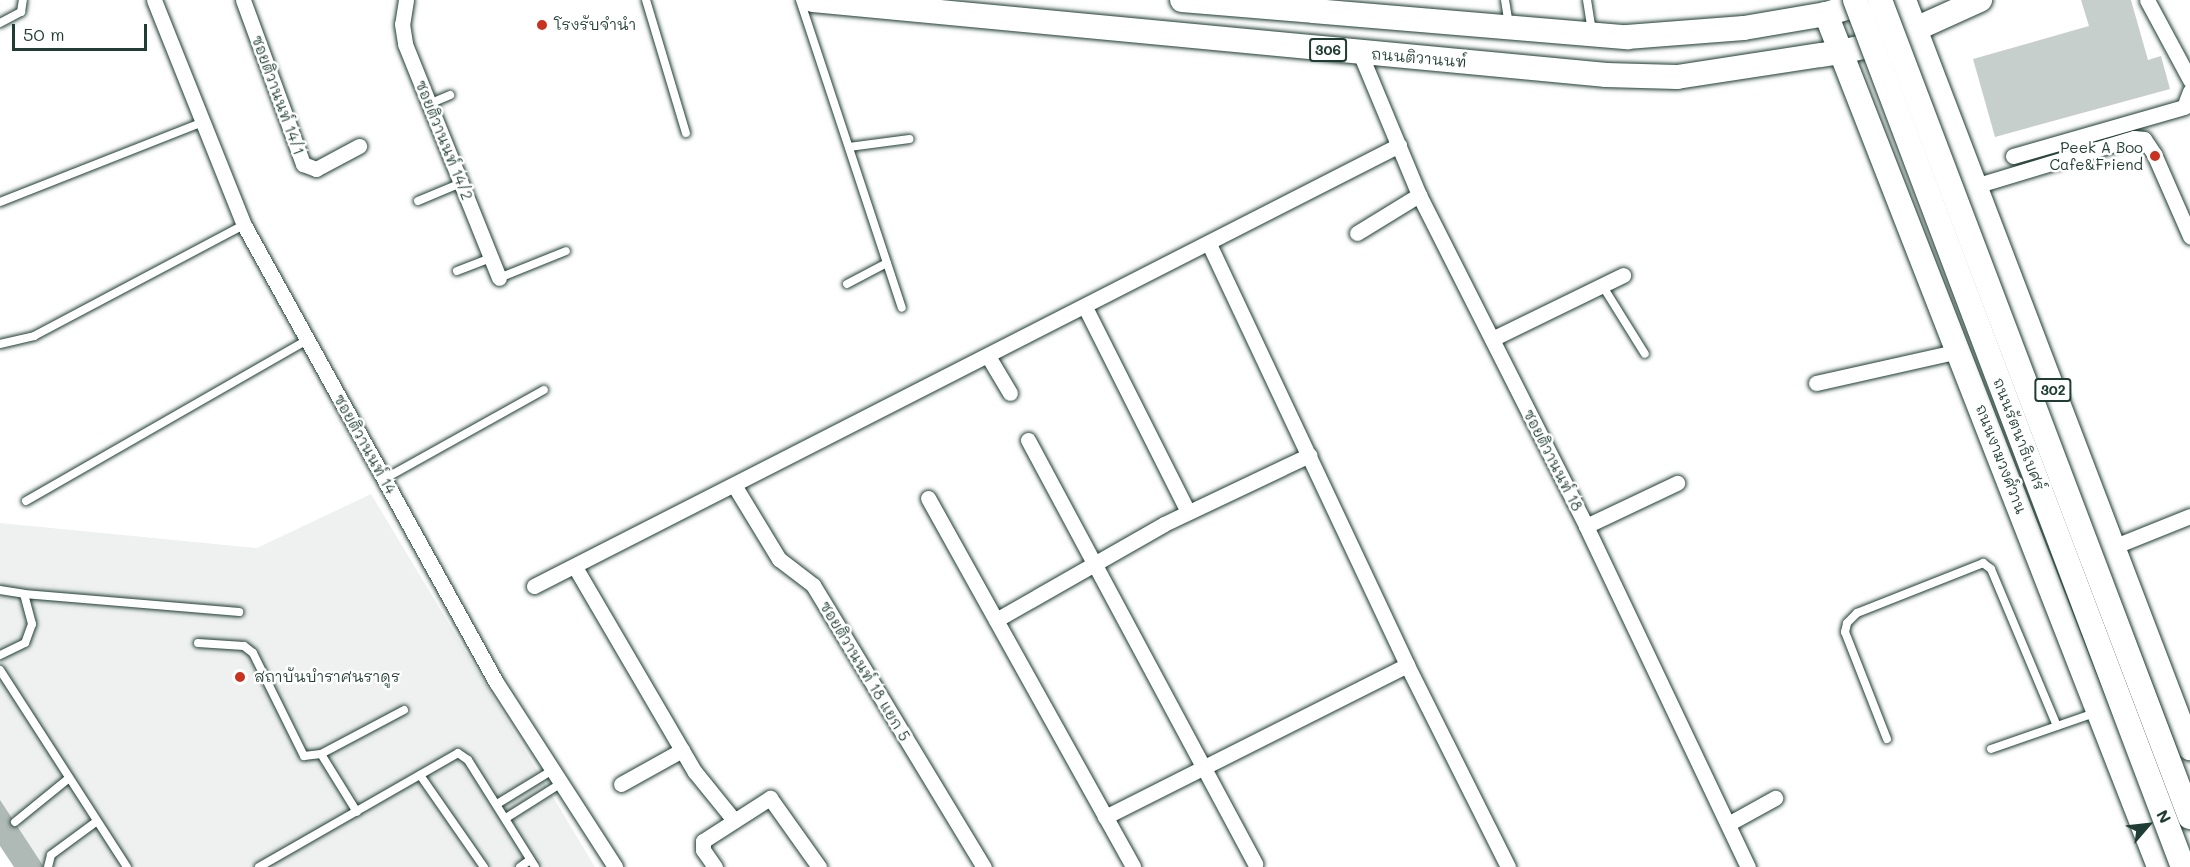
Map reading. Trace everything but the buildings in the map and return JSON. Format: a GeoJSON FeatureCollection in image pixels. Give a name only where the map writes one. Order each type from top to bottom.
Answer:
{"type":"FeatureCollection","features":[{"type":"Feature","properties":{"kind":"main road","name":"ถนนติวานนท์"},"geometry":{"type":"LineString","coordinates":[[813,0],[1606,75],[1677,77],[1849,51],[1889,41],[1916,32],[1980,0]]}},
{"type":"Feature","properties":{"kind":"main road"},"geometry":{"type":"LineString","coordinates":[[1182,0],[1593,35],[1691,34],[1826,14],[1867,1]]}},
{"type":"Feature","properties":{"kind":"main road"},"geometry":{"type":"LineString","coordinates":[[1887,0],[1891,63],[1927,181],[1926,203],[1915,237]]}},
{"type":"Feature","properties":{"kind":"main road","name":"302"},"geometry":{"type":"LineString","coordinates":[[1904,0],[2190,748]]}},
{"type":"Feature","properties":{"kind":"main road"},"geometry":{"type":"LineString","coordinates":[[1849,51],[1867,1]]}},
{"type":"Feature","properties":{"kind":"main road","name":"ถนนรัตนาธิเบศร์"},"geometry":{"type":"LineString","coordinates":[[1867,1],[2190,817]]}},
{"type":"Feature","properties":{"kind":"main road","name":"ถนนรัตนาธิเบศร์"},"geometry":{"type":"LineString","coordinates":[[1867,1],[2183,867]]}},
{"type":"Feature","properties":{"kind":"main road"},"geometry":{"type":"LineString","coordinates":[[1826,14],[1849,51]]}},
{"type":"Feature","properties":{"kind":"main road","name":"ถนนงามวงศ์วาน"},"geometry":{"type":"LineString","coordinates":[[1849,51],[1915,237],[2159,867]]}},
{"type":"Feature","properties":{"kind":"street","name":"ซอยติวานนท์ 14"},"geometry":{"type":"LineString","coordinates":[[154,0],[244,225],[496,682],[551,771],[615,867]]}},
{"type":"Feature","properties":{"kind":"street","name":"ซอยติวานนท์ 14/1"},"geometry":{"type":"LineString","coordinates":[[243,0],[303,164],[316,169],[359,146]]}},
{"type":"Feature","properties":{"kind":"street","name":"ซอยติวานนท์ 14/2"},"geometry":{"type":"LineString","coordinates":[[406,0],[402,24],[405,44],[499,278]]}},
{"type":"Feature","properties":{"kind":"street"},"geometry":{"type":"LineString","coordinates":[[2147,0],[2190,80]]}},
{"type":"Feature","properties":{"kind":"street","name":"ซอยติวานนท์ 18"},"geometry":{"type":"LineString","coordinates":[[1360,52],[1419,195],[1586,526],[1747,863]]}},
{"type":"Feature","properties":{"kind":"street"},"geometry":{"type":"LineString","coordinates":[[2013,156],[2184,106],[2190,91]]}},
{"type":"Feature","properties":{"kind":"street"},"geometry":{"type":"LineString","coordinates":[[1975,186],[2134,138],[2144,139],[2154,154],[2190,236]]}},
{"type":"Feature","properties":{"kind":"street"},"geometry":{"type":"LineString","coordinates":[[534,586],[1209,244],[1399,145]]}},
{"type":"Feature","properties":{"kind":"street"},"geometry":{"type":"LineString","coordinates":[[1357,233],[1419,195]]}},
{"type":"Feature","properties":{"kind":"street"},"geometry":{"type":"LineString","coordinates":[[1209,244],[1407,665],[1508,867]]}},
{"type":"Feature","properties":{"kind":"street"},"geometry":{"type":"LineString","coordinates":[[1492,339],[1623,275]]}},
{"type":"Feature","properties":{"kind":"street"},"geometry":{"type":"LineString","coordinates":[[1085,307],[1188,512]]}},
{"type":"Feature","properties":{"kind":"street"},"geometry":{"type":"LineString","coordinates":[[1816,383],[1959,351]]}},
{"type":"Feature","properties":{"kind":"street"},"geometry":{"type":"LineString","coordinates":[[988,356],[1010,393]]}},
{"type":"Feature","properties":{"kind":"street"},"geometry":{"type":"LineString","coordinates":[[1028,440],[1255,864]]}},
{"type":"Feature","properties":{"kind":"street"},"geometry":{"type":"LineString","coordinates":[[996,620],[1188,512],[1309,455]]}},
{"type":"Feature","properties":{"kind":"street"},"geometry":{"type":"LineString","coordinates":[[1586,526],[1677,483]]}},
{"type":"Feature","properties":{"kind":"street","name":"ซอยติวานนท์ 18 แยก 5"},"geometry":{"type":"LineString","coordinates":[[734,485],[779,559],[813,585],[984,867]]}},
{"type":"Feature","properties":{"kind":"street"},"geometry":{"type":"LineString","coordinates":[[928,498],[1133,867]]}},
{"type":"Feature","properties":{"kind":"street"},"geometry":{"type":"LineString","coordinates":[[2113,547],[2190,516]]}},
{"type":"Feature","properties":{"kind":"street"},"geometry":{"type":"LineString","coordinates":[[575,567],[682,750],[733,819]]}},
{"type":"Feature","properties":{"kind":"street"},"geometry":{"type":"LineString","coordinates":[[1105,817],[1407,665]]}},
{"type":"Feature","properties":{"kind":"street"},"geometry":{"type":"LineString","coordinates":[[621,784],[682,750]]}},
{"type":"Feature","properties":{"kind":"street"},"geometry":{"type":"LineString","coordinates":[[715,867],[704,850],[703,841],[766,798],[773,799],[819,867]]}},
{"type":"Feature","properties":{"kind":"street"},"geometry":{"type":"LineString","coordinates":[[1728,824],[1775,798]]}},
{"type":"Feature","properties":{"kind":"street"},"geometry":{"type":"LineString","coordinates":[[1731,867],[1747,863]]}},
{"type":"Feature","properties":{"kind":"lane"},"geometry":{"type":"LineString","coordinates":[[0,23],[21,12],[23,0]]}},
{"type":"Feature","properties":{"kind":"lane"},"geometry":{"type":"LineString","coordinates":[[646,0],[686,133]]}},
{"type":"Feature","properties":{"kind":"lane"},"geometry":{"type":"LineString","coordinates":[[800,0],[902,308]]}},
{"type":"Feature","properties":{"kind":"lane"},"geometry":{"type":"LineString","coordinates":[[1505,0],[1510,28]]}},
{"type":"Feature","properties":{"kind":"lane"},"geometry":{"type":"LineString","coordinates":[[1587,0],[1593,35]]}},
{"type":"Feature","properties":{"kind":"lane"},"geometry":{"type":"LineString","coordinates":[[429,104],[450,95]]}},
{"type":"Feature","properties":{"kind":"lane"},"geometry":{"type":"LineString","coordinates":[[0,202],[203,122]]}},
{"type":"Feature","properties":{"kind":"lane"},"geometry":{"type":"LineString","coordinates":[[849,147],[909,140]]}},
{"type":"Feature","properties":{"kind":"lane"},"geometry":{"type":"LineString","coordinates":[[418,201],[460,183]]}},
{"type":"Feature","properties":{"kind":"lane"},"geometry":{"type":"LineString","coordinates":[[0,344],[34,336],[244,225]]}},
{"type":"Feature","properties":{"kind":"lane"},"geometry":{"type":"LineString","coordinates":[[499,278],[566,251]]}},
{"type":"Feature","properties":{"kind":"lane"},"geometry":{"type":"LineString","coordinates":[[457,271],[491,258]]}},
{"type":"Feature","properties":{"kind":"lane"},"geometry":{"type":"LineString","coordinates":[[847,284],[887,263]]}},
{"type":"Feature","properties":{"kind":"lane"},"geometry":{"type":"LineString","coordinates":[[1602,285],[1645,354]]}},
{"type":"Feature","properties":{"kind":"lane"},"geometry":{"type":"LineString","coordinates":[[26,501],[307,340]]}},
{"type":"Feature","properties":{"kind":"lane"},"geometry":{"type":"LineString","coordinates":[[384,479],[544,390]]}},
{"type":"Feature","properties":{"kind":"lane"},"geometry":{"type":"LineString","coordinates":[[1887,739],[1845,632],[1847,623],[1857,613],[1983,563],[1991,569],[2057,726]]}},
{"type":"Feature","properties":{"kind":"lane"},"geometry":{"type":"LineString","coordinates":[[0,590],[239,612]]}},
{"type":"Feature","properties":{"kind":"lane"},"geometry":{"type":"LineString","coordinates":[[0,655],[17,650],[30,634],[30,613],[24,594]]}},
{"type":"Feature","properties":{"kind":"lane"},"geometry":{"type":"LineString","coordinates":[[198,643],[244,646],[253,652],[304,756],[321,754],[404,710]]}},
{"type":"Feature","properties":{"kind":"lane"},"geometry":{"type":"LineString","coordinates":[[0,670],[127,867]]}},
{"type":"Feature","properties":{"kind":"lane"},"geometry":{"type":"LineString","coordinates":[[1991,749],[2099,712]]}},
{"type":"Feature","properties":{"kind":"lane"},"geometry":{"type":"LineString","coordinates":[[321,754],[357,812]]}},
{"type":"Feature","properties":{"kind":"lane"},"geometry":{"type":"LineString","coordinates":[[259,867],[453,754],[463,754],[506,818],[532,864],[520,867]]}},
{"type":"Feature","properties":{"kind":"lane"},"geometry":{"type":"LineString","coordinates":[[497,804],[551,771]]}},
{"type":"Feature","properties":{"kind":"lane"},"geometry":{"type":"LineString","coordinates":[[420,775],[484,867]]}},
{"type":"Feature","properties":{"kind":"lane"},"geometry":{"type":"LineString","coordinates":[[15,822],[69,779]]}},
{"type":"Feature","properties":{"kind":"lane"},"geometry":{"type":"LineString","coordinates":[[506,818],[560,784]]}},
{"type":"Feature","properties":{"kind":"lane"},"geometry":{"type":"LineString","coordinates":[[48,867],[51,855],[96,822]]}},
{"type":"Feature","properties":{"kind":"shaded area","name":"สถาบันบำราศนราดูร"},"geometry":{"type":"Polygon","coordinates":[[[371,494],[595,867],[38,867],[0,805],[0,523],[257,548],[371,494]]]}},
{"type":"Feature","properties":{"kind":"shaded area"},"geometry":{"type":"Polygon","coordinates":[[[0,800],[44,867],[14,867],[0,846],[0,800]]]}},
{"type":"Feature","properties":{"kind":"place","name":"โรงรับจำนำ"},"geometry":{"type":"Point","coordinates":[542,25]}},
{"type":"Feature","properties":{"kind":"place","name":"Peek A Boo Cafe&Friend"},"geometry":{"type":"Point","coordinates":[2155,156]}},
{"type":"Feature","properties":{"kind":"place","name":"สถาบันบำราศนราดูร"},"geometry":{"type":"Point","coordinates":[240,677]}}]}
